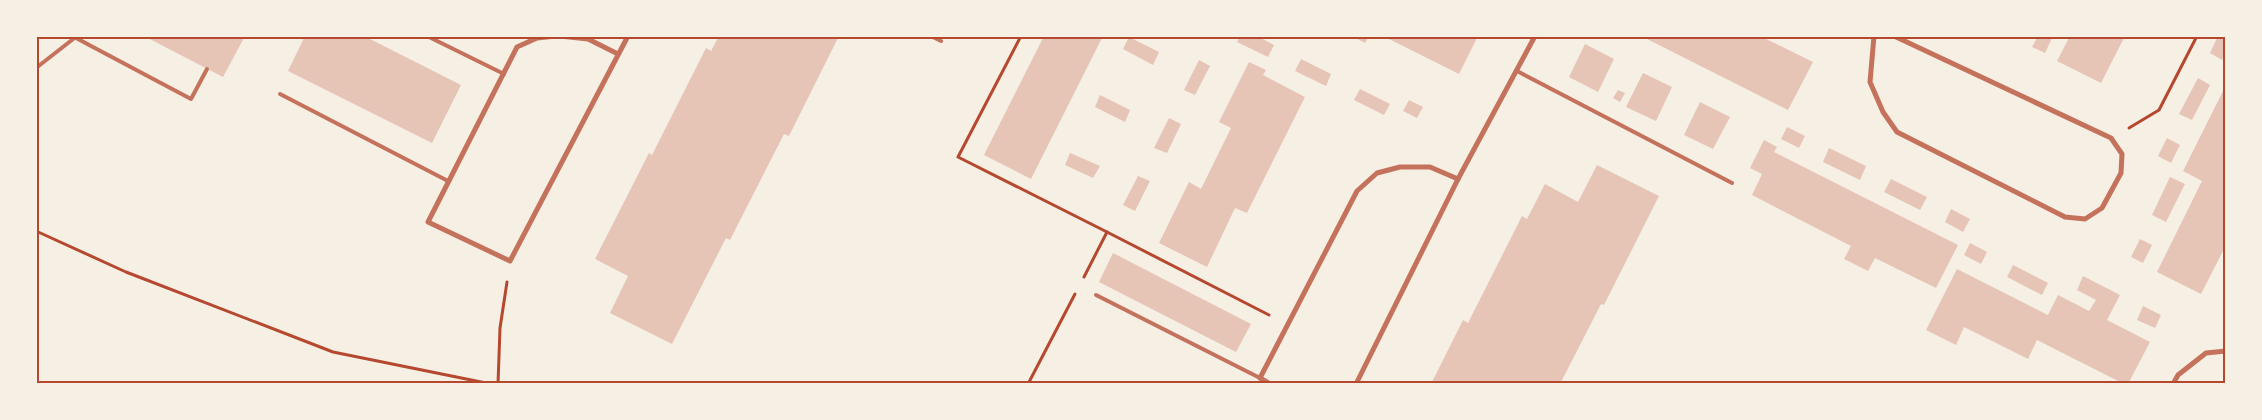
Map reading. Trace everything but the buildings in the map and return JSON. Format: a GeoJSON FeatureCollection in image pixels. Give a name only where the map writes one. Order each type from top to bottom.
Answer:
{"type":"FeatureCollection","features":[{"type":"Feature","properties":{"kind":"street"},"geometry":{"type":"LineString","coordinates":[[618,54],[588,39],[558,36],[537,38],[517,47],[428,222],[510,261],[628,36]]}},
{"type":"Feature","properties":{"kind":"street"},"geometry":{"type":"LineString","coordinates":[[1356,384],[1458,179],[1535,36]]}},
{"type":"Feature","properties":{"kind":"street"},"geometry":{"type":"LineString","coordinates":[[1874,36],[1870,82],[1882,112],[1897,132],[2065,217],[2085,219],[2102,208],[2121,173],[2122,154],[2111,138],[1894,36]]}},
{"type":"Feature","properties":{"kind":"street"},"geometry":{"type":"LineString","coordinates":[[1270,384],[1260,378],[1356,190],[1377,173],[1400,167],[1430,167],[1458,179]]}},
{"type":"Feature","properties":{"kind":"street"},"geometry":{"type":"LineString","coordinates":[[2173,384],[2178,375],[2206,353],[2226,351]]}},
{"type":"Feature","properties":{"kind":"lane"},"geometry":{"type":"LineString","coordinates":[[427,36],[504,74]]}},
{"type":"Feature","properties":{"kind":"lane"},"geometry":{"type":"LineString","coordinates":[[931,36],[941,41]]}},
{"type":"Feature","properties":{"kind":"lane"},"geometry":{"type":"LineString","coordinates":[[36,68],[76,37],[191,99],[207,69]]}},
{"type":"Feature","properties":{"kind":"lane"},"geometry":{"type":"LineString","coordinates":[[1517,72],[1732,183]]}},
{"type":"Feature","properties":{"kind":"lane"},"geometry":{"type":"LineString","coordinates":[[280,94],[448,181]]}},
{"type":"Feature","properties":{"kind":"lane"},"geometry":{"type":"LineString","coordinates":[[1096,295],[1260,378]]}},
{"type":"Feature","properties":{"kind":"path"},"geometry":{"type":"LineString","coordinates":[[1021,36],[958,157],[1287,324]]}},
{"type":"Feature","properties":{"kind":"path"},"geometry":{"type":"LineString","coordinates":[[2111,138],[2159,110],[2197,36]]}},
{"type":"Feature","properties":{"kind":"path"},"geometry":{"type":"LineString","coordinates":[[36,231],[126,272],[333,352],[491,384]]}},
{"type":"Feature","properties":{"kind":"path"},"geometry":{"type":"LineString","coordinates":[[1081,282],[1107,232]]}},
{"type":"Feature","properties":{"kind":"path"},"geometry":{"type":"LineString","coordinates":[[498,384],[500,328],[510,261]]}},
{"type":"Feature","properties":{"kind":"path"},"geometry":{"type":"LineString","coordinates":[[1028,384],[1076,291]]}}]}
